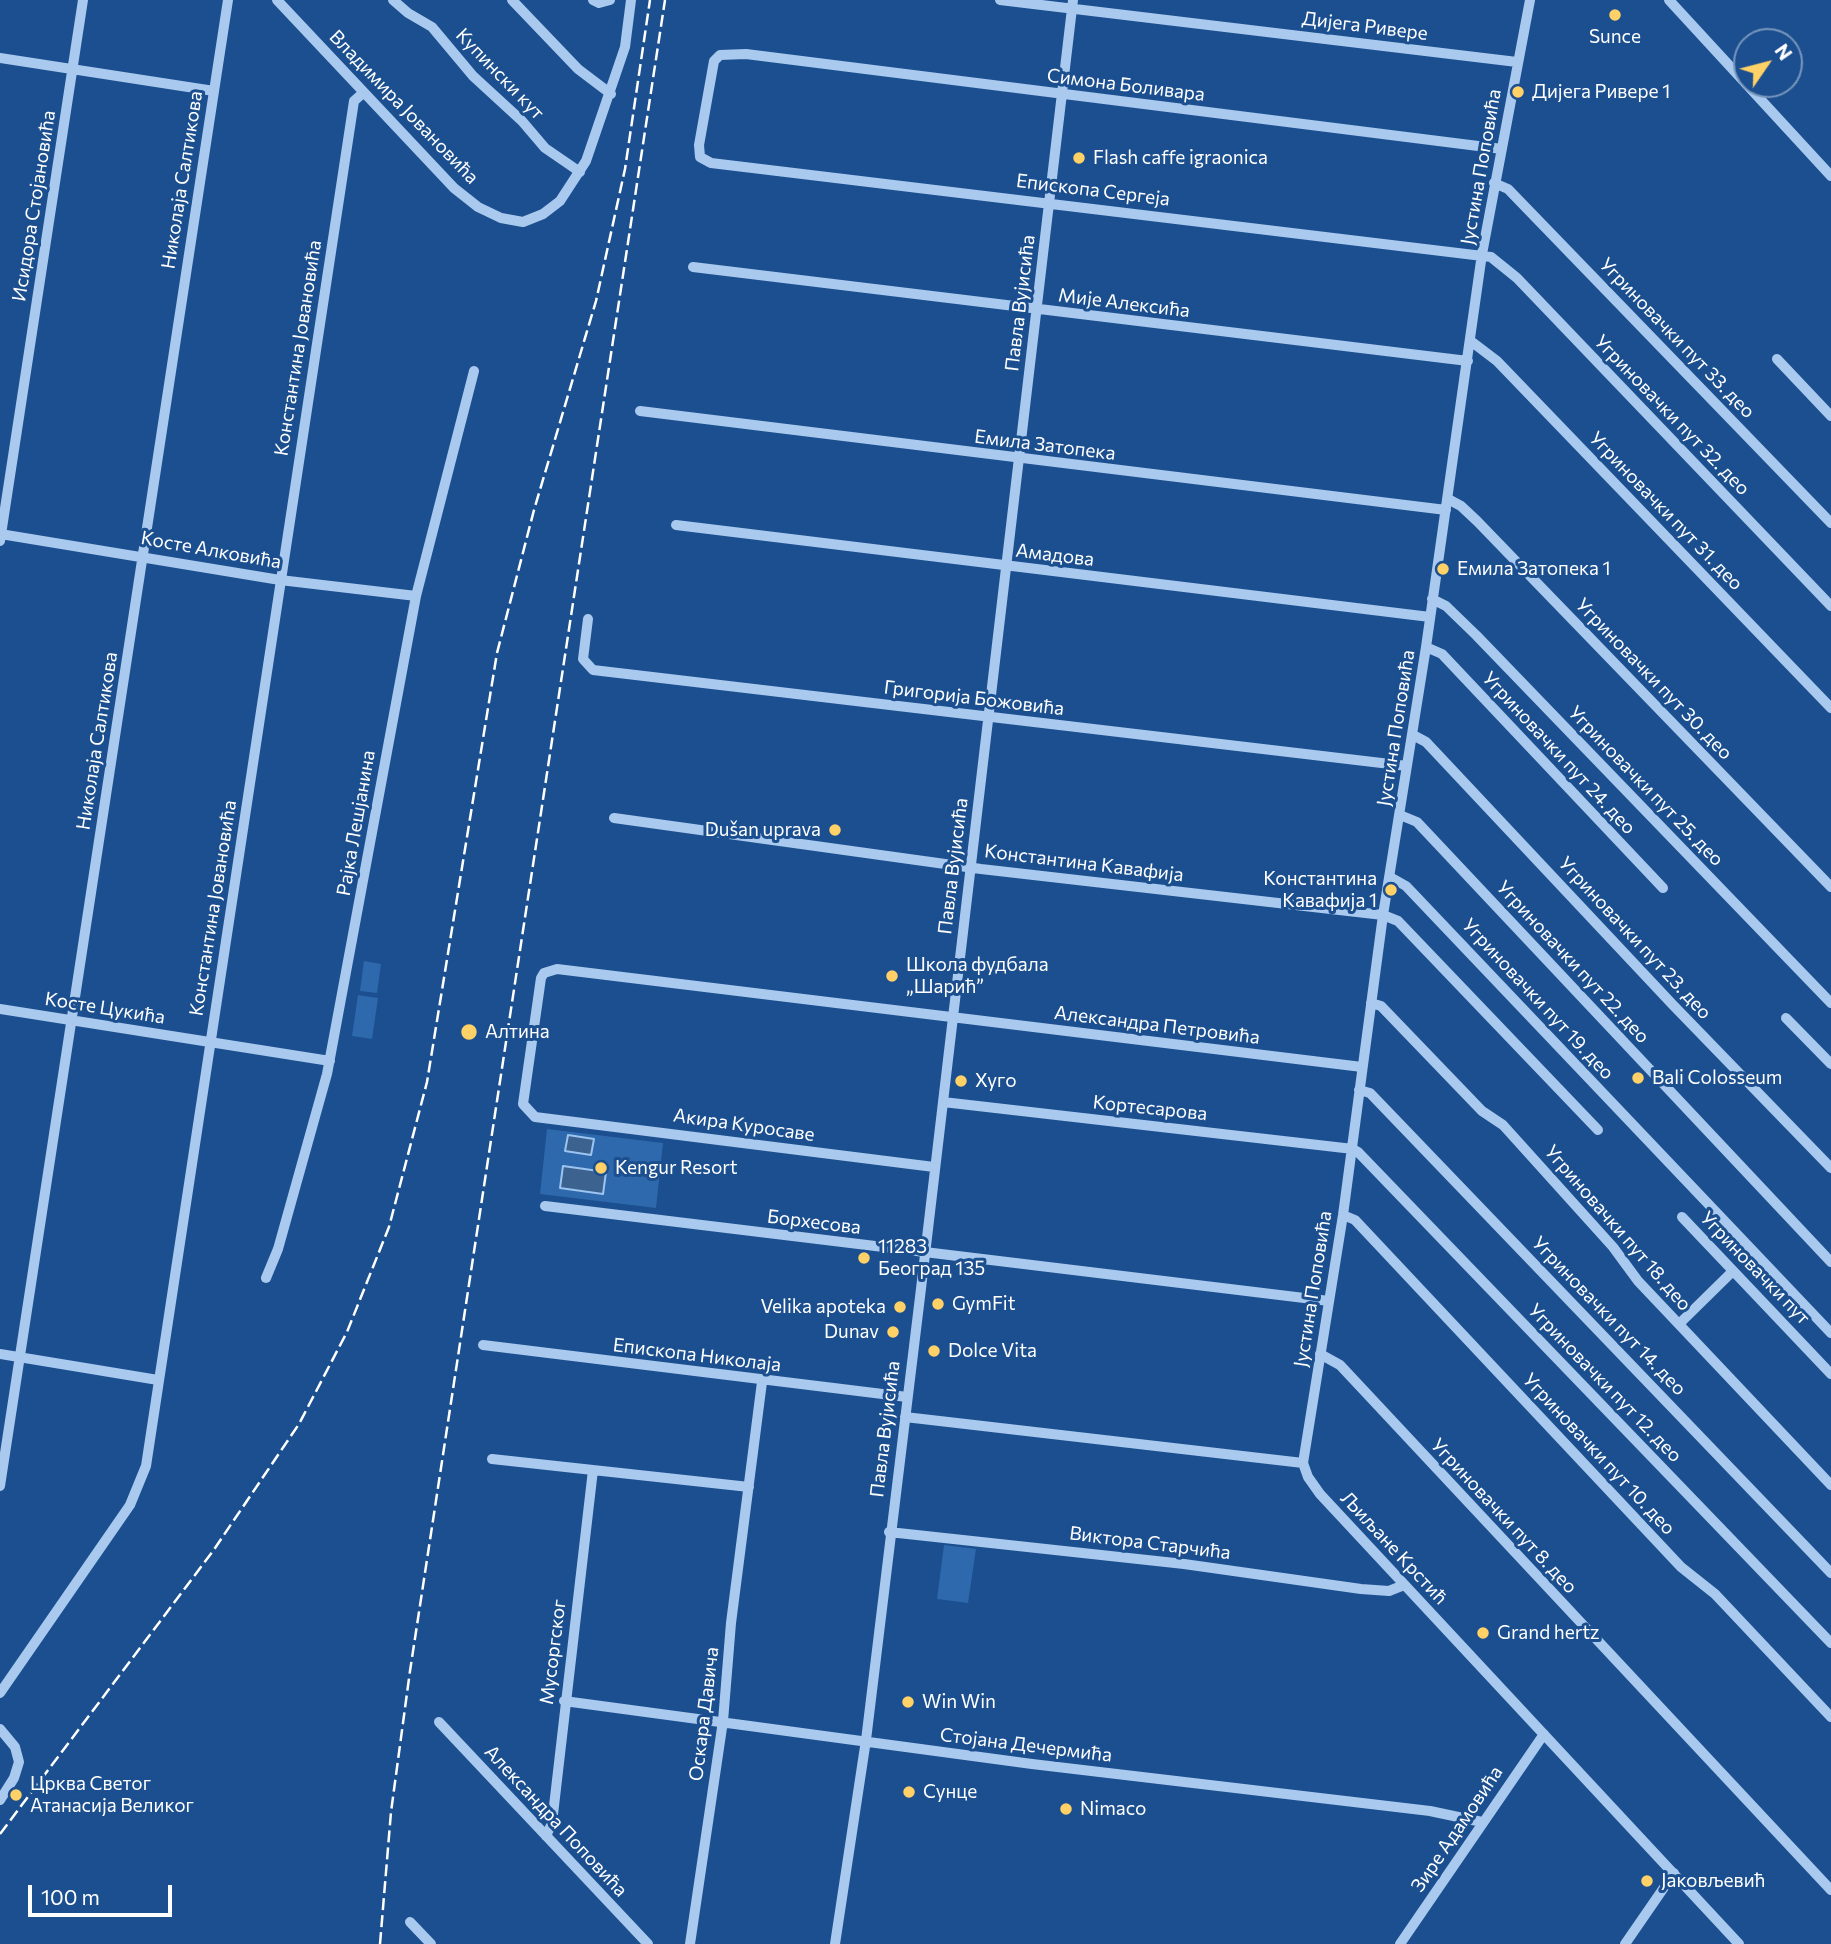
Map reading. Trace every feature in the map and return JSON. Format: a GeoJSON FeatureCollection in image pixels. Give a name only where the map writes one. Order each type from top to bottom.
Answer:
{"type":"FeatureCollection","features":[{"type":"Feature","properties":{"kind":"street","name":"Исидора Стојановића"},"geometry":{"type":"LineString","coordinates":[[0,536],[83,0]]}},
{"type":"Feature","properties":{"kind":"street","name":"Николаја Салтикова"},"geometry":{"type":"LineString","coordinates":[[0,1486],[229,0]]}},
{"type":"Feature","properties":{"kind":"street","name":"Владимира Јовановића"},"geometry":{"type":"LineString","coordinates":[[277,0],[454,188],[478,207],[500,218],[523,222],[544,214],[560,201],[580,172],[611,94],[628,34],[631,0]]}},
{"type":"Feature","properties":{"kind":"street","name":"Купински кут"},"geometry":{"type":"LineString","coordinates":[[393,0],[432,27],[473,76],[522,121],[545,148],[580,172]]}},
{"type":"Feature","properties":{"kind":"street"},"geometry":{"type":"LineString","coordinates":[[512,0],[578,69],[611,94]]}},
{"type":"Feature","properties":{"kind":"street"},"geometry":{"type":"LineString","coordinates":[[593,0],[610,0]]}},
{"type":"Feature","properties":{"kind":"street","name":"Дијега Ривере"},"geometry":{"type":"LineString","coordinates":[[1000,0],[1072,4],[1517,62]]}},
{"type":"Feature","properties":{"kind":"street","name":"Јустина Поповића"},"geometry":{"type":"LineString","coordinates":[[1303,1464],[1353,1149],[1371,1003],[1472,342],[1482,254],[1530,0]]}},
{"type":"Feature","properties":{"kind":"street"},"geometry":{"type":"LineString","coordinates":[[1669,0],[1831,176]]}},
{"type":"Feature","properties":{"kind":"street","name":"Павла Вујисића"},"geometry":{"type":"LineString","coordinates":[[835,1944],[866,1740],[1072,4]]}},
{"type":"Feature","properties":{"kind":"street","name":"Симона Боливара"},"geometry":{"type":"LineString","coordinates":[[700,157],[699,145],[714,61],[720,55],[746,54],[1502,149]]}},
{"type":"Feature","properties":{"kind":"street"},"geometry":{"type":"LineString","coordinates":[[0,58],[214,91]]}},
{"type":"Feature","properties":{"kind":"street","name":"Константина Јовановића"},"geometry":{"type":"LineString","coordinates":[[0,1693],[137,1494],[146,1466],[354,101],[363,93]]}},
{"type":"Feature","properties":{"kind":"street","name":"Епископа Сергеја"},"geometry":{"type":"LineString","coordinates":[[700,157],[711,163],[1482,254]]}},
{"type":"Feature","properties":{"kind":"street","name":"Угриновачки пут 33. део"},"geometry":{"type":"LineString","coordinates":[[1494,183],[1504,185],[1831,523]]}},
{"type":"Feature","properties":{"kind":"street","name":"Угриновачки пут 32. део"},"geometry":{"type":"LineString","coordinates":[[1482,254],[1508,269],[1831,606]]}},
{"type":"Feature","properties":{"kind":"street","name":"Мије Алексића"},"geometry":{"type":"LineString","coordinates":[[693,267],[1468,361]]}},
{"type":"Feature","properties":{"kind":"street","name":"Угриновачки пут 31. део"},"geometry":{"type":"LineString","coordinates":[[1472,342],[1497,361],[1831,708]]}},
{"type":"Feature","properties":{"kind":"street"},"geometry":{"type":"LineString","coordinates":[[1777,359],[1831,415]]}},
{"type":"Feature","properties":{"kind":"street","name":"Рајка Лешјанина"},"geometry":{"type":"LineString","coordinates":[[265,1278],[278,1249],[330,1061],[416,596],[474,371]]}},
{"type":"Feature","properties":{"kind":"street","name":"Емила Затопека"},"geometry":{"type":"LineString","coordinates":[[640,411],[1019,460],[1447,505]]}},
{"type":"Feature","properties":{"kind":"street","name":"Угриновачки пут 30. део"},"geometry":{"type":"LineString","coordinates":[[1447,505],[1461,506],[1831,887]]}},
{"type":"Feature","properties":{"kind":"street","name":"Амадова"},"geometry":{"type":"LineString","coordinates":[[676,525],[1430,617]]}},
{"type":"Feature","properties":{"kind":"street","name":"Косте Алковића"},"geometry":{"type":"LineString","coordinates":[[0,536],[143,556],[281,580],[416,596]]}},
{"type":"Feature","properties":{"kind":"street","name":"Угриновачки пут 25. део"},"geometry":{"type":"LineString","coordinates":[[1432,599],[1446,606],[1462,621],[1831,1003]]}},
{"type":"Feature","properties":{"kind":"street","name":"Григорија Божовића"},"geometry":{"type":"LineString","coordinates":[[588,619],[583,659],[593,670],[1407,766]]}},
{"type":"Feature","properties":{"kind":"street","name":"Угриновачки пут 24. део"},"geometry":{"type":"LineString","coordinates":[[1426,647],[1442,654],[1663,888]]}},
{"type":"Feature","properties":{"kind":"street","name":"Угриновачки пут 23. део"},"geometry":{"type":"LineString","coordinates":[[1412,735],[1426,742],[1672,1005],[1831,1168]]}},
{"type":"Feature","properties":{"kind":"street","name":"Угриновачки пут 22. део"},"geometry":{"type":"LineString","coordinates":[[1400,815],[1417,822],[1831,1262]]}},
{"type":"Feature","properties":{"kind":"street","name":"Константина Кавафија"},"geometry":{"type":"LineString","coordinates":[[614,818],[970,867],[1384,915]]}},
{"type":"Feature","properties":{"kind":"street","name":"Угриновачки пут 19. део"},"geometry":{"type":"LineString","coordinates":[[1390,877],[1406,886],[1831,1332]]}},
{"type":"Feature","properties":{"kind":"street"},"geometry":{"type":"LineString","coordinates":[[1384,915],[1398,921],[1598,1130]]}},
{"type":"Feature","properties":{"kind":"street","name":"Александра Петровића"},"geometry":{"type":"LineString","coordinates":[[548,1119],[534,1117],[523,1104],[541,978],[550,970],[1362,1067]]}},
{"type":"Feature","properties":{"kind":"street","name":"Угриновачки пут 18. део"},"geometry":{"type":"LineString","coordinates":[[1371,1003],[1381,1006],[1482,1111],[1503,1125],[1613,1247],[1638,1281],[1831,1485]]}},
{"type":"Feature","properties":{"kind":"street","name":"Косте Цукића"},"geometry":{"type":"LineString","coordinates":[[0,1009],[330,1061]]}},
{"type":"Feature","properties":{"kind":"street"},"geometry":{"type":"LineString","coordinates":[[1786,1018],[1831,1065]]}},
{"type":"Feature","properties":{"kind":"street","name":"Угриновачки пут 14. део"},"geometry":{"type":"LineString","coordinates":[[1359,1090],[1366,1090],[1387,1111],[1831,1573]]}},
{"type":"Feature","properties":{"kind":"street","name":"Кортесарова"},"geometry":{"type":"LineString","coordinates":[[943,1102],[1353,1149]]}},
{"type":"Feature","properties":{"kind":"street","name":"Акира Куросаве"},"geometry":{"type":"LineString","coordinates":[[548,1119],[934,1167]]}},
{"type":"Feature","properties":{"kind":"street","name":"Угриновачки пут 12. део"},"geometry":{"type":"LineString","coordinates":[[1353,1149],[1369,1162],[1831,1643]]}},
{"type":"Feature","properties":{"kind":"street","name":"Борхесова"},"geometry":{"type":"LineString","coordinates":[[545,1206],[1329,1301]]}},
{"type":"Feature","properties":{"kind":"street","name":"Угриновачки пут 10. део"},"geometry":{"type":"LineString","coordinates":[[1343,1215],[1355,1220],[1671,1557],[1716,1594],[1831,1717]]}},
{"type":"Feature","properties":{"kind":"street","name":"Угриновачки пут"},"geometry":{"type":"LineString","coordinates":[[1682,1217],[1831,1374]]}},
{"type":"Feature","properties":{"kind":"street"},"geometry":{"type":"LineString","coordinates":[[1679,1324],[1734,1271]]}},
{"type":"Feature","properties":{"kind":"street","name":"Епископа Николаја"},"geometry":{"type":"LineString","coordinates":[[483,1345],[762,1382],[907,1397]]}},
{"type":"Feature","properties":{"kind":"street"},"geometry":{"type":"LineString","coordinates":[[0,1354],[158,1380]]}},
{"type":"Feature","properties":{"kind":"street","name":"Угриновачки пут 8. део"},"geometry":{"type":"LineString","coordinates":[[1320,1354],[1340,1365],[1831,1891]]}},
{"type":"Feature","properties":{"kind":"street","name":"Оскара Давича"},"geometry":{"type":"LineString","coordinates":[[690,1944],[723,1721],[762,1382]]}},
{"type":"Feature","properties":{"kind":"street"},"geometry":{"type":"LineString","coordinates":[[905,1417],[1303,1464]]}},
{"type":"Feature","properties":{"kind":"street"},"geometry":{"type":"LineString","coordinates":[[492,1459],[749,1488]]}},
{"type":"Feature","properties":{"kind":"street","name":"Љиљане Крстић"},"geometry":{"type":"LineString","coordinates":[[1303,1464],[1320,1494],[1739,1944]]}},
{"type":"Feature","properties":{"kind":"street","name":"Мусоргског"},"geometry":{"type":"LineString","coordinates":[[546,1836],[552,1823],[593,1470]]}},
{"type":"Feature","properties":{"kind":"street","name":"Виктора Старчића"},"geometry":{"type":"LineString","coordinates":[[889,1532],[1184,1564],[1361,1589],[1388,1591],[1404,1584]]}},
{"type":"Feature","properties":{"kind":"street","name":"Стојана Дечермића"},"geometry":{"type":"LineString","coordinates":[[564,1702],[1114,1774],[1430,1811],[1482,1822]]}},
{"type":"Feature","properties":{"kind":"street","name":"Александра Поповића"},"geometry":{"type":"LineString","coordinates":[[439,1722],[648,1944]]}},
{"type":"Feature","properties":{"kind":"street"},"geometry":{"type":"LineString","coordinates":[[0,1729],[12,1743],[18,1757],[17,1773],[0,1800]]}},
{"type":"Feature","properties":{"kind":"street","name":"Зире Адамовића"},"geometry":{"type":"LineString","coordinates":[[1400,1944],[1544,1734]]}},
{"type":"Feature","properties":{"kind":"street"},"geometry":{"type":"LineString","coordinates":[[1625,1944],[1674,1872]]}},
{"type":"Feature","properties":{"kind":"street"},"geometry":{"type":"LineString","coordinates":[[410,1922],[431,1944]]}},
{"type":"Feature","properties":{"kind":"shaded area"},"geometry":{"type":"Polygon","coordinates":[[[364,961],[381,964],[377,993],[360,991],[364,961]]]}},
{"type":"Feature","properties":{"kind":"shaded area"},"geometry":{"type":"Polygon","coordinates":[[[358,995],[378,998],[372,1039],[352,1036],[358,995]]]}},
{"type":"Feature","properties":{"kind":"shaded area","name":"Kengur Resort"},"geometry":{"type":"Polygon","coordinates":[[[547,1129],[663,1143],[656,1208],[540,1194],[547,1129]]]}},
{"type":"Feature","properties":{"kind":"shaded area"},"geometry":{"type":"Polygon","coordinates":[[[568,1135],[594,1139],[591,1155],[565,1151],[568,1135]]]}},
{"type":"Feature","properties":{"kind":"shaded area"},"geometry":{"type":"Polygon","coordinates":[[[563,1166],[606,1172],[603,1194],[560,1188],[563,1166]]]}},
{"type":"Feature","properties":{"kind":"shaded area"},"geometry":{"type":"Polygon","coordinates":[[[944,1545],[976,1549],[968,1603],[937,1599],[944,1545]]]}},
{"type":"Feature","properties":{"kind":"railway"},"geometry":{"type":"LineString","coordinates":[[0,1834],[213,1551],[299,1424],[347,1332],[389,1227],[427,1082],[497,653],[534,510],[596,301],[625,169],[650,0]]}},
{"type":"Feature","properties":{"kind":"railway"},"geometry":{"type":"LineString","coordinates":[[380,1944],[391,1812],[410,1671],[665,0]]}},
{"type":"Feature","properties":{"kind":"place","name":"Sunce"},"geometry":{"type":"Point","coordinates":[1615,15]}},
{"type":"Feature","properties":{"kind":"place","name":"Дијега Ривере 1"},"geometry":{"type":"Point","coordinates":[1518,92]}},
{"type":"Feature","properties":{"kind":"place","name":"Flash caffe igraonica"},"geometry":{"type":"Point","coordinates":[1079,158]}},
{"type":"Feature","properties":{"kind":"place","name":"Емила Затопека 1"},"geometry":{"type":"Point","coordinates":[1443,569]}},
{"type":"Feature","properties":{"kind":"place","name":"Dušan uprava"},"geometry":{"type":"Point","coordinates":[835,830]}},
{"type":"Feature","properties":{"kind":"place","name":"Константина Кавафија 1"},"geometry":{"type":"Point","coordinates":[1391,890]}},
{"type":"Feature","properties":{"kind":"place","name":"Школа фудбала „Шарић”"},"geometry":{"type":"Point","coordinates":[892,976]}},
{"type":"Feature","properties":{"kind":"place","name":"Алтина"},"geometry":{"type":"Point","coordinates":[469,1032]}},
{"type":"Feature","properties":{"kind":"place","name":"Bali Colosseum"},"geometry":{"type":"Point","coordinates":[1638,1078]}},
{"type":"Feature","properties":{"kind":"place","name":"Хуго"},"geometry":{"type":"Point","coordinates":[961,1081]}},
{"type":"Feature","properties":{"kind":"place","name":"Kengur Resort"},"geometry":{"type":"Point","coordinates":[601,1168]}},
{"type":"Feature","properties":{"kind":"place","name":"11283 Београд 135"},"geometry":{"type":"Point","coordinates":[864,1258]}},
{"type":"Feature","properties":{"kind":"place","name":"GymFit"},"geometry":{"type":"Point","coordinates":[938,1304]}},
{"type":"Feature","properties":{"kind":"place","name":"Velika apoteka"},"geometry":{"type":"Point","coordinates":[900,1307]}},
{"type":"Feature","properties":{"kind":"place","name":"Dunav"},"geometry":{"type":"Point","coordinates":[893,1332]}},
{"type":"Feature","properties":{"kind":"place","name":"Dolce Vita"},"geometry":{"type":"Point","coordinates":[934,1351]}},
{"type":"Feature","properties":{"kind":"place","name":"Grand hertz"},"geometry":{"type":"Point","coordinates":[1483,1633]}},
{"type":"Feature","properties":{"kind":"place","name":"Win Win"},"geometry":{"type":"Point","coordinates":[908,1702]}},
{"type":"Feature","properties":{"kind":"place","name":"Сунце"},"geometry":{"type":"Point","coordinates":[909,1792]}},
{"type":"Feature","properties":{"kind":"place","name":"Црква Светог Атанасија Великог"},"geometry":{"type":"Point","coordinates":[16,1795]}},
{"type":"Feature","properties":{"kind":"place","name":"Nimaco"},"geometry":{"type":"Point","coordinates":[1066,1809]}},
{"type":"Feature","properties":{"kind":"place","name":"Јаковљевић"},"geometry":{"type":"Point","coordinates":[1647,1881]}}]}
